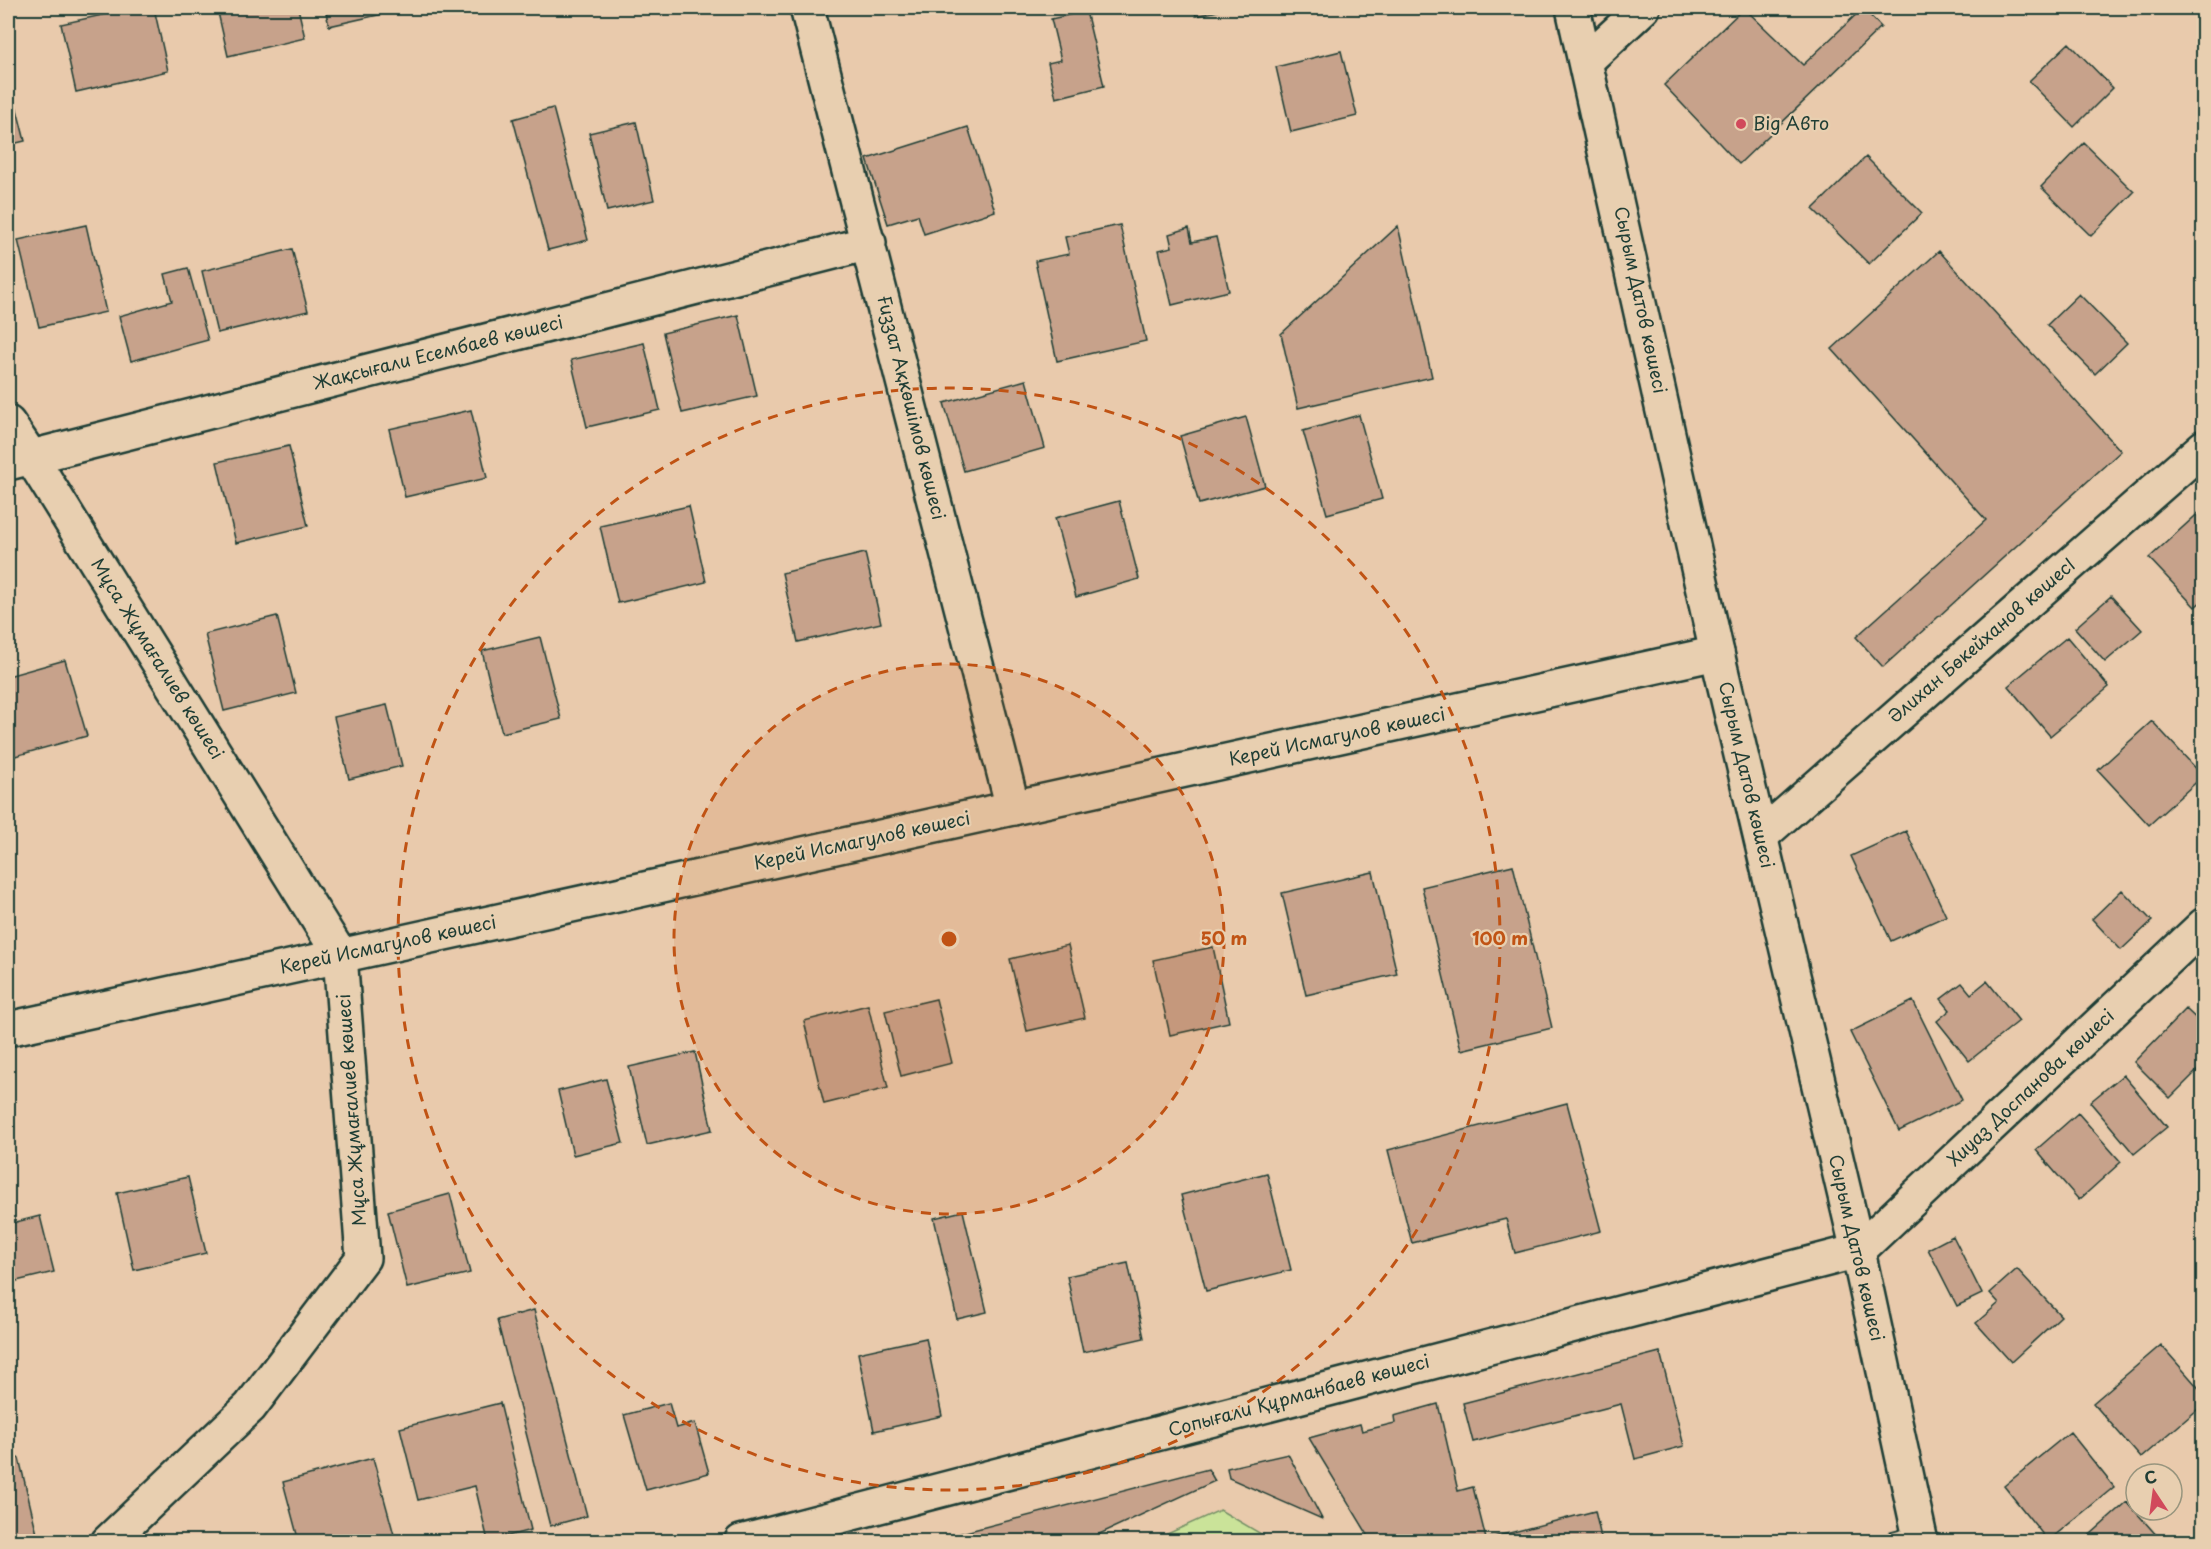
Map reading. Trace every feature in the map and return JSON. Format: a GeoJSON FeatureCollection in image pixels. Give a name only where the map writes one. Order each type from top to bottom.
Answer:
{"type":"FeatureCollection","features":[{"type":"Feature","properties":{"kind":"street","name":"Ғиззат Ақкөшімов көшесi"},"geometry":{"type":"LineString","coordinates":[[807,8],[1013,808]]}},
{"type":"Feature","properties":{"kind":"street","name":"Сырым Датов көшесі"},"geometry":{"type":"LineString","coordinates":[[1573,8],[1587,60],[1717,653],[1858,1251],[1911,1539]]}},
{"type":"Feature","properties":{"kind":"street"},"geometry":{"type":"LineString","coordinates":[[1587,60],[1643,8]]}},
{"type":"Feature","properties":{"kind":"street","name":"Жақсығали Есембаев көшесi"},"geometry":{"type":"LineString","coordinates":[[19,460],[869,243]]}},
{"type":"Feature","properties":{"kind":"street","name":"Мұса Жұмағалиев көшесі"},"geometry":{"type":"LineString","coordinates":[[8,423],[19,460],[340,955],[363,1258],[250,1407],[108,1542]]}},
{"type":"Feature","properties":{"kind":"street","name":"Әлихан Бөкейханов көшесI"},"geometry":{"type":"LineString","coordinates":[[1761,836],[2204,447]]}},
{"type":"Feature","properties":{"kind":"street","name":"Керей Исмагулов көшесі"},"geometry":{"type":"LineString","coordinates":[[8,1029],[1717,653]]}},
{"type":"Feature","properties":{"kind":"street","name":"Хиуаз Доспанова көшесі"},"geometry":{"type":"LineString","coordinates":[[1858,1251],[2204,925]]}},
{"type":"Feature","properties":{"kind":"street","name":"Сопығали Құрманбаев көшесі"},"geometry":{"type":"LineString","coordinates":[[741,1542],[1858,1251]]}},
{"type":"Feature","properties":{"kind":"green space"},"geometry":{"type":"Polygon","coordinates":[[[1220,1510],[1273,1541],[1152,1541],[1220,1510]]]}},
{"type":"Feature","properties":{"kind":"building"},"geometry":{"type":"Polygon","coordinates":[[[134,8],[154,8],[168,71],[76,92],[61,24],[134,8]]]}},
{"type":"Feature","properties":{"kind":"building"},"geometry":{"type":"Polygon","coordinates":[[[217,8],[298,8],[305,38],[228,56],[217,8]]]}},
{"type":"Feature","properties":{"kind":"building"},"geometry":{"type":"Polygon","coordinates":[[[325,8],[409,8],[329,26],[325,8]]]}},
{"type":"Feature","properties":{"kind":"building"},"geometry":{"type":"Polygon","coordinates":[[[1194,8],[1230,8],[1196,16],[1194,8]]]}},
{"type":"Feature","properties":{"kind":"building","name":"Big Авто"},"geometry":{"type":"Polygon","coordinates":[[[1744,8],[1803,65],[1863,8],[1881,27],[1739,164],[1664,85],[1744,8]]]}},
{"type":"Feature","properties":{"kind":"building"},"geometry":{"type":"Polygon","coordinates":[[[1086,11],[1104,86],[1056,98],[1048,63],[1061,60],[1051,19],[1086,11]]]}},
{"type":"Feature","properties":{"kind":"building"},"geometry":{"type":"Polygon","coordinates":[[[2069,43],[2113,88],[2074,127],[2029,81],[2069,43]]]}},
{"type":"Feature","properties":{"kind":"building"},"geometry":{"type":"Polygon","coordinates":[[[1341,51],[1357,116],[1291,132],[1276,67],[1341,51]]]}},
{"type":"Feature","properties":{"kind":"building"},"geometry":{"type":"Polygon","coordinates":[[[8,74],[25,141],[8,145],[8,74]]]}},
{"type":"Feature","properties":{"kind":"building"},"geometry":{"type":"Polygon","coordinates":[[[553,108],[588,240],[548,250],[513,119],[553,108]]]}},
{"type":"Feature","properties":{"kind":"building"},"geometry":{"type":"Polygon","coordinates":[[[636,122],[654,200],[607,211],[589,133],[636,122]]]}},
{"type":"Feature","properties":{"kind":"building"},"geometry":{"type":"Polygon","coordinates":[[[968,127],[995,211],[924,234],[918,215],[888,224],[867,159],[968,127]]]}},
{"type":"Feature","properties":{"kind":"building"},"geometry":{"type":"Polygon","coordinates":[[[2084,143],[2134,192],[2091,236],[2041,187],[2084,143]]]}},
{"type":"Feature","properties":{"kind":"building"},"geometry":{"type":"Polygon","coordinates":[[[1866,157],[1922,213],[1869,264],[1813,209],[1866,157]]]}},
{"type":"Feature","properties":{"kind":"building"},"geometry":{"type":"Polygon","coordinates":[[[86,225],[106,312],[39,327],[18,240],[86,225]]]}},
{"type":"Feature","properties":{"kind":"building"},"geometry":{"type":"Polygon","coordinates":[[[1120,225],[1146,341],[1057,361],[1035,261],[1069,254],[1065,237],[1120,225]]]}},
{"type":"Feature","properties":{"kind":"building"},"geometry":{"type":"Polygon","coordinates":[[[1398,226],[1432,377],[1298,408],[1281,334],[1398,226]]]}},
{"type":"Feature","properties":{"kind":"building"},"geometry":{"type":"Polygon","coordinates":[[[1189,228],[1192,242],[1216,237],[1229,291],[1172,305],[1159,250],[1172,247],[1169,234],[1189,228]]]}},
{"type":"Feature","properties":{"kind":"building"},"geometry":{"type":"Polygon","coordinates":[[[292,249],[308,311],[217,333],[202,271],[292,249]]]}},
{"type":"Feature","properties":{"kind":"building"},"geometry":{"type":"Polygon","coordinates":[[[1939,251],[2121,451],[1883,667],[1856,637],[1986,520],[1832,349],[1939,251]]]}},
{"type":"Feature","properties":{"kind":"building"},"geometry":{"type":"Polygon","coordinates":[[[188,268],[208,340],[131,361],[119,316],[172,301],[165,274],[188,268]]]}},
{"type":"Feature","properties":{"kind":"building"},"geometry":{"type":"Polygon","coordinates":[[[2079,294],[2127,343],[2095,374],[2047,325],[2079,294]]]}},
{"type":"Feature","properties":{"kind":"building"},"geometry":{"type":"Polygon","coordinates":[[[738,315],[757,396],[682,413],[663,333],[738,315]]]}},
{"type":"Feature","properties":{"kind":"building"},"geometry":{"type":"Polygon","coordinates":[[[644,343],[660,410],[587,427],[571,360],[644,343]]]}},
{"type":"Feature","properties":{"kind":"building"},"geometry":{"type":"Polygon","coordinates":[[[1026,380],[1045,448],[964,471],[944,403],[1026,380]]]}},
{"type":"Feature","properties":{"kind":"building"},"geometry":{"type":"Polygon","coordinates":[[[471,410],[487,478],[405,497],[389,429],[471,410]]]}},
{"type":"Feature","properties":{"kind":"building"},"geometry":{"type":"Polygon","coordinates":[[[1359,415],[1382,499],[1327,514],[1303,431],[1359,415]]]}},
{"type":"Feature","properties":{"kind":"building"},"geometry":{"type":"Polygon","coordinates":[[[1246,417],[1265,486],[1199,504],[1180,436],[1246,417]]]}},
{"type":"Feature","properties":{"kind":"building"},"geometry":{"type":"Polygon","coordinates":[[[289,446],[308,526],[236,543],[217,462],[289,446]]]}},
{"type":"Feature","properties":{"kind":"building"},"geometry":{"type":"Polygon","coordinates":[[[1119,501],[1139,579],[1076,597],[1055,518],[1119,501]]]}},
{"type":"Feature","properties":{"kind":"building"},"geometry":{"type":"Polygon","coordinates":[[[689,506],[706,582],[618,603],[600,526],[689,506]]]}},
{"type":"Feature","properties":{"kind":"building"},"geometry":{"type":"Polygon","coordinates":[[[2204,508],[2204,599],[2195,607],[2149,558],[2204,508]]]}},
{"type":"Feature","properties":{"kind":"building"},"geometry":{"type":"Polygon","coordinates":[[[865,553],[881,623],[798,642],[782,573],[865,553]]]}},
{"type":"Feature","properties":{"kind":"building"},"geometry":{"type":"Polygon","coordinates":[[[2111,596],[2142,630],[2105,662],[2075,628],[2111,596]]]}},
{"type":"Feature","properties":{"kind":"building"},"geometry":{"type":"Polygon","coordinates":[[[277,616],[296,693],[224,711],[205,634],[277,616]]]}},
{"type":"Feature","properties":{"kind":"building"},"geometry":{"type":"Polygon","coordinates":[[[540,637],[561,719],[502,733],[482,651],[540,637]]]}},
{"type":"Feature","properties":{"kind":"building"},"geometry":{"type":"Polygon","coordinates":[[[2067,637],[2109,687],[2050,736],[2008,686],[2067,637]]]}},
{"type":"Feature","properties":{"kind":"building"},"geometry":{"type":"Polygon","coordinates":[[[65,660],[87,736],[8,758],[8,676],[65,660]]]}},
{"type":"Feature","properties":{"kind":"building"},"geometry":{"type":"Polygon","coordinates":[[[387,705],[402,766],[349,779],[334,717],[387,705]]]}},
{"type":"Feature","properties":{"kind":"building"},"geometry":{"type":"Polygon","coordinates":[[[2152,721],[2203,776],[2149,825],[2098,770],[2152,721]]]}},
{"type":"Feature","properties":{"kind":"building"},"geometry":{"type":"Polygon","coordinates":[[[1906,831],[1946,916],[1891,941],[1851,856],[1906,831]]]}},
{"type":"Feature","properties":{"kind":"building"},"geometry":{"type":"Polygon","coordinates":[[[1513,865],[1552,1028],[1461,1050],[1422,887],[1513,865]]]}},
{"type":"Feature","properties":{"kind":"building"},"geometry":{"type":"Polygon","coordinates":[[[1373,872],[1397,974],[1306,995],[1282,893],[1373,872]]]}},
{"type":"Feature","properties":{"kind":"building"},"geometry":{"type":"Polygon","coordinates":[[[2122,890],[2152,921],[2121,950],[2092,919],[2122,890]]]}},
{"type":"Feature","properties":{"kind":"building"},"geometry":{"type":"Polygon","coordinates":[[[1068,945],[1085,1018],[1027,1031],[1010,959],[1068,945]]]}},
{"type":"Feature","properties":{"kind":"building"},"geometry":{"type":"Polygon","coordinates":[[[1213,947],[1229,1022],[1170,1035],[1153,960],[1213,947]]]}},
{"type":"Feature","properties":{"kind":"building"},"geometry":{"type":"Polygon","coordinates":[[[1987,981],[2019,1021],[1969,1061],[1937,1021],[1950,1010],[1941,999],[1962,983],[1971,994],[1987,981]]]}},
{"type":"Feature","properties":{"kind":"building"},"geometry":{"type":"Polygon","coordinates":[[[936,999],[952,1063],[901,1076],[885,1011],[936,999]]]}},
{"type":"Feature","properties":{"kind":"building"},"geometry":{"type":"Polygon","coordinates":[[[1913,1001],[1962,1100],[1899,1131],[1850,1032],[1913,1001]]]}},
{"type":"Feature","properties":{"kind":"building"},"geometry":{"type":"Polygon","coordinates":[[[868,1005],[888,1088],[824,1104],[804,1021],[868,1005]]]}},
{"type":"Feature","properties":{"kind":"building"},"geometry":{"type":"Polygon","coordinates":[[[2186,1009],[2204,1026],[2204,1064],[2170,1098],[2134,1062],[2186,1009]]]}},
{"type":"Feature","properties":{"kind":"building"},"geometry":{"type":"Polygon","coordinates":[[[695,1052],[712,1130],[647,1145],[629,1067],[695,1052]]]}},
{"type":"Feature","properties":{"kind":"building"},"geometry":{"type":"Polygon","coordinates":[[[2123,1075],[2167,1127],[2134,1154],[2090,1102],[2123,1075]]]}},
{"type":"Feature","properties":{"kind":"building"},"geometry":{"type":"Polygon","coordinates":[[[606,1079],[623,1143],[573,1155],[558,1091],[606,1079]]]}},
{"type":"Feature","properties":{"kind":"building"},"geometry":{"type":"Polygon","coordinates":[[[1567,1103],[1601,1231],[1515,1253],[1506,1219],[1412,1243],[1388,1150],[1567,1103]]]}},
{"type":"Feature","properties":{"kind":"building"},"geometry":{"type":"Polygon","coordinates":[[[2078,1113],[2121,1162],[2079,1200],[2036,1150],[2078,1113]]]}},
{"type":"Feature","properties":{"kind":"building"},"geometry":{"type":"Polygon","coordinates":[[[1267,1173],[1291,1270],[1206,1291],[1181,1195],[1267,1173]]]}},
{"type":"Feature","properties":{"kind":"building"},"geometry":{"type":"Polygon","coordinates":[[[188,1177],[206,1253],[134,1270],[117,1193],[188,1177]]]}},
{"type":"Feature","properties":{"kind":"building"},"geometry":{"type":"Polygon","coordinates":[[[450,1194],[470,1273],[407,1288],[388,1211],[450,1194]]]}},
{"type":"Feature","properties":{"kind":"building"},"geometry":{"type":"Polygon","coordinates":[[[963,1211],[987,1312],[957,1319],[934,1218],[963,1211]]]}},
{"type":"Feature","properties":{"kind":"building"},"geometry":{"type":"Polygon","coordinates":[[[40,1216],[54,1272],[8,1283],[8,1224],[40,1216]]]}},
{"type":"Feature","properties":{"kind":"building"},"geometry":{"type":"Polygon","coordinates":[[[1953,1236],[1982,1294],[1957,1306],[1928,1249],[1953,1236]]]}},
{"type":"Feature","properties":{"kind":"building"},"geometry":{"type":"Polygon","coordinates":[[[1128,1263],[1144,1338],[1083,1352],[1067,1276],[1128,1263]]]}},
{"type":"Feature","properties":{"kind":"building"},"geometry":{"type":"Polygon","coordinates":[[[2017,1269],[2061,1316],[2011,1362],[1976,1323],[1999,1303],[1990,1293],[2017,1269]]]}},
{"type":"Feature","properties":{"kind":"building"},"geometry":{"type":"Polygon","coordinates":[[[534,1310],[587,1516],[550,1526],[497,1320],[534,1310]]]}},
{"type":"Feature","properties":{"kind":"building"},"geometry":{"type":"Polygon","coordinates":[[[926,1338],[942,1416],[874,1431],[858,1353],[926,1338]]]}},
{"type":"Feature","properties":{"kind":"building"},"geometry":{"type":"Polygon","coordinates":[[[2161,1345],[2204,1394],[2204,1404],[2141,1458],[2093,1403],[2161,1345]]]}},
{"type":"Feature","properties":{"kind":"building"},"geometry":{"type":"Polygon","coordinates":[[[1660,1352],[1684,1446],[1635,1459],[1621,1404],[1473,1442],[1463,1403],[1660,1352]]]}},
{"type":"Feature","properties":{"kind":"building"},"geometry":{"type":"Polygon","coordinates":[[[500,1403],[531,1530],[488,1541],[475,1486],[418,1500],[400,1428],[500,1403]]]}},
{"type":"Feature","properties":{"kind":"building"},"geometry":{"type":"Polygon","coordinates":[[[669,1403],[676,1428],[695,1423],[709,1473],[646,1490],[624,1415],[669,1403]]]}},
{"type":"Feature","properties":{"kind":"building"},"geometry":{"type":"Polygon","coordinates":[[[1438,1404],[1458,1491],[1473,1487],[1486,1539],[1595,1511],[1602,1542],[1364,1542],[1368,1535],[1309,1438],[1360,1424],[1362,1431],[1395,1423],[1394,1416],[1438,1404]]]}},
{"type":"Feature","properties":{"kind":"building"},"geometry":{"type":"Polygon","coordinates":[[[2070,1432],[2114,1487],[2048,1541],[2004,1486],[2070,1432]]]}},
{"type":"Feature","properties":{"kind":"building"},"geometry":{"type":"Polygon","coordinates":[[[1288,1454],[1322,1519],[1229,1478],[1227,1468],[1288,1454]]]}},
{"type":"Feature","properties":{"kind":"building"},"geometry":{"type":"Polygon","coordinates":[[[19,1458],[37,1534],[8,1541],[8,1460],[19,1458]]]}},
{"type":"Feature","properties":{"kind":"building"},"geometry":{"type":"Polygon","coordinates":[[[373,1458],[396,1542],[299,1542],[283,1482],[373,1458]]]}},
{"type":"Feature","properties":{"kind":"building"},"geometry":{"type":"Polygon","coordinates":[[[1208,1469],[1215,1481],[1082,1542],[927,1542],[1208,1469]]]}},
{"type":"Feature","properties":{"kind":"building"},"geometry":{"type":"Polygon","coordinates":[[[2124,1505],[2124,1522],[2145,1522],[2159,1538],[2155,1542],[2082,1542],[2124,1505]]]}},
{"type":"Feature","properties":{"kind":"place","name":"Big Авто"},"geometry":{"type":"Point","coordinates":[1741,124]}}]}
